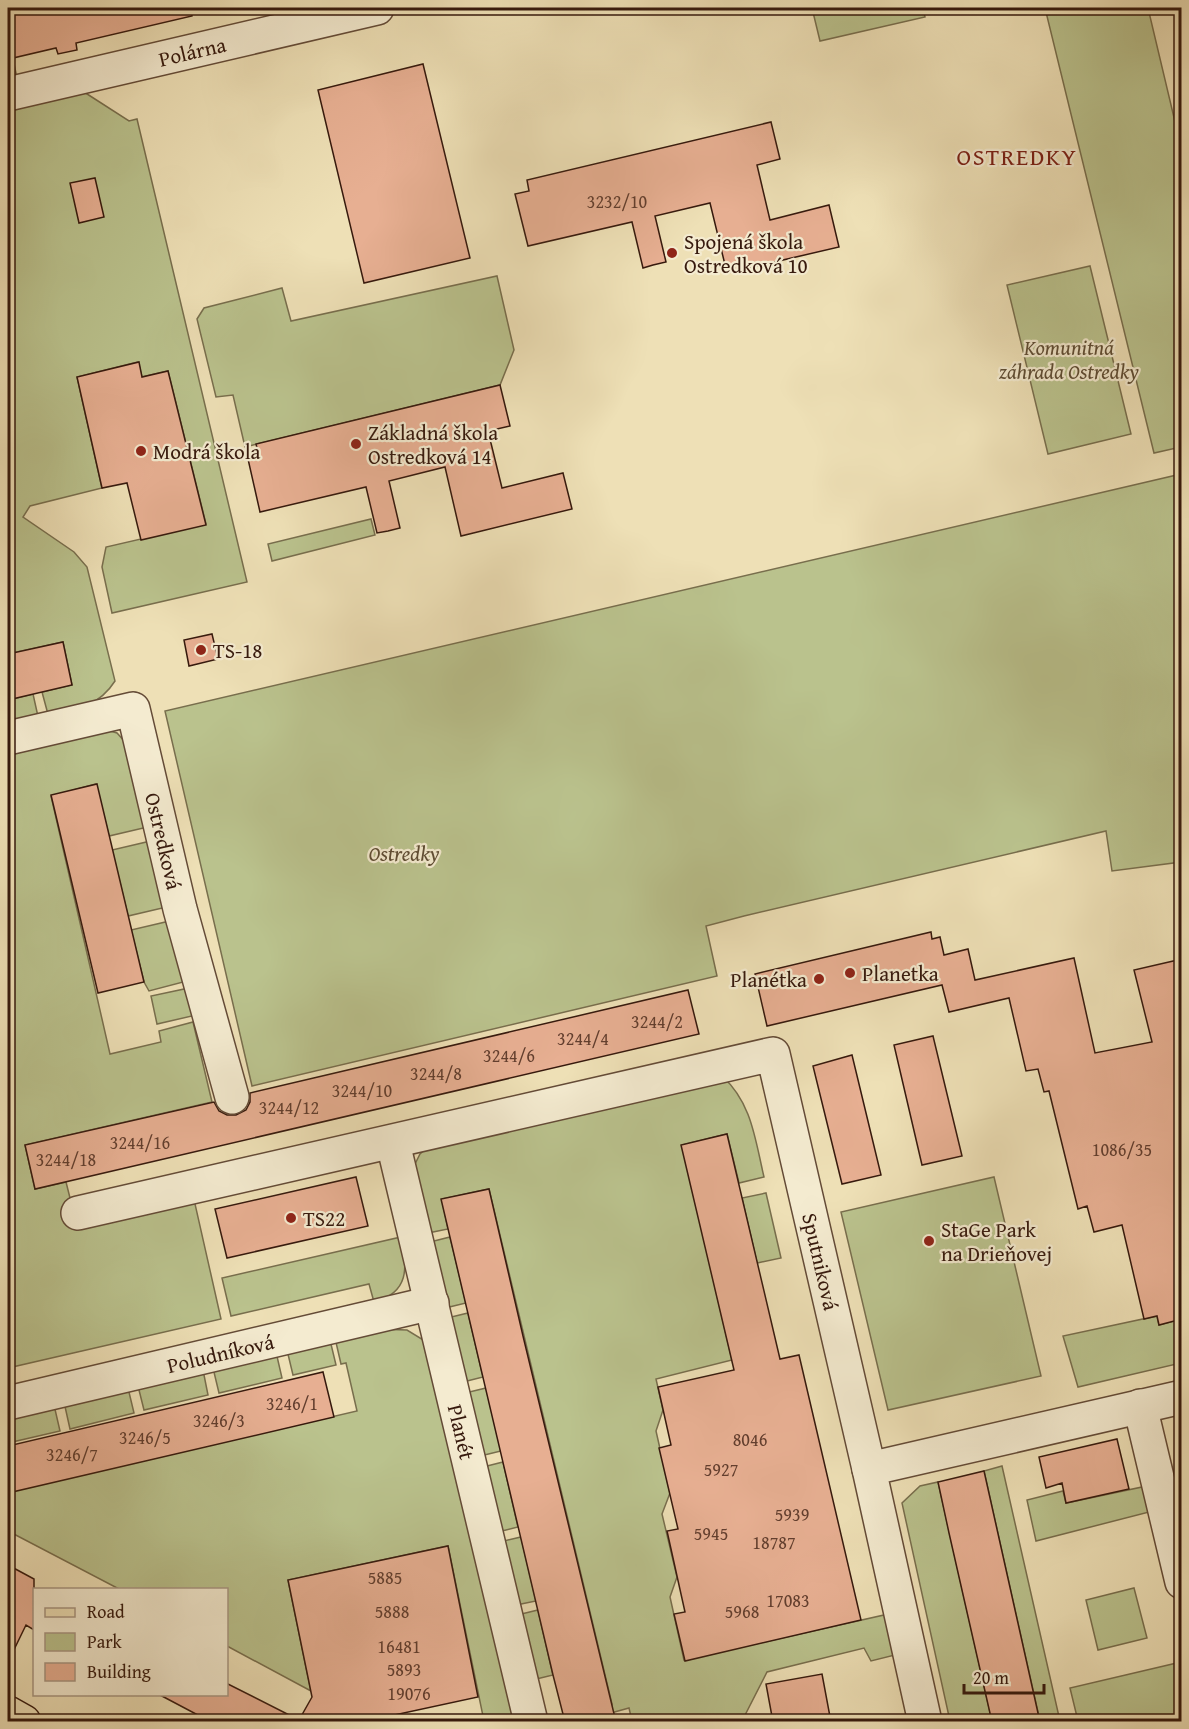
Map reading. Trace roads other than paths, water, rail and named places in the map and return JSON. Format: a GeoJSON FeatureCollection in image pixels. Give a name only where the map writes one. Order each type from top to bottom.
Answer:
{"type":"FeatureCollection","features":[{"type":"Feature","properties":{"kind":"main road"},"geometry":{"type":"LineString","coordinates":[[8,1713],[24,1722]]}},
{"type":"Feature","properties":{"kind":"street","name":"Polárna"},"geometry":{"type":"LineString","coordinates":[[8,94],[377,8]]}},
{"type":"Feature","properties":{"kind":"street","name":"Ostredková"},"geometry":{"type":"LineString","coordinates":[[8,738],[133,709],[180,909],[232,1097]]}},
{"type":"Feature","properties":{"kind":"street","name":"Sputniková"},"geometry":{"type":"LineString","coordinates":[[393,1143],[773,1054],[925,1722]]}},
{"type":"Feature","properties":{"kind":"street"},"geometry":{"type":"LineString","coordinates":[[78,1213],[393,1143]]}},
{"type":"Feature","properties":{"kind":"street","name":"Planét"},"geometry":{"type":"LineString","coordinates":[[393,1143],[531,1722]]}},
{"type":"Feature","properties":{"kind":"street","name":"Poludníková"},"geometry":{"type":"LineString","coordinates":[[8,1403],[432,1303]]}},
{"type":"Feature","properties":{"kind":"street"},"geometry":{"type":"LineString","coordinates":[[869,1469],[1182,1397]]}},
{"type":"Feature","properties":{"kind":"street"},"geometry":{"type":"LineString","coordinates":[[1140,1406],[1182,1582]]}},
{"type":"Feature","properties":{"kind":"place","name":"Spojená škola Ostredková 10"},"geometry":{"type":"Point","coordinates":[672,253]}},
{"type":"Feature","properties":{"kind":"place","name":"Základná škola Ostredková 14"},"geometry":{"type":"Point","coordinates":[356,444]}},
{"type":"Feature","properties":{"kind":"place","name":"Modrá škola"},"geometry":{"type":"Point","coordinates":[141,451]}},
{"type":"Feature","properties":{"kind":"place","name":"TS-18"},"geometry":{"type":"Point","coordinates":[201,650]}},
{"type":"Feature","properties":{"kind":"place","name":"Planetka"},"geometry":{"type":"Point","coordinates":[850,973]}},
{"type":"Feature","properties":{"kind":"place","name":"Planétka"},"geometry":{"type":"Point","coordinates":[819,979]}},
{"type":"Feature","properties":{"kind":"place","name":"TS22"},"geometry":{"type":"Point","coordinates":[291,1218]}},
{"type":"Feature","properties":{"kind":"place","name":"StaGe Park na Drieňovej"},"geometry":{"type":"Point","coordinates":[929,1241]}},
{"type":"Feature","properties":{"kind":"district","name":"OSTREDKY"},"geometry":{"type":"Point","coordinates":[1017,156]}},
{"type":"Feature","properties":{"kind":"park label","name":"Komunitná záhrada Ostredky"},"geometry":{"type":"Point","coordinates":[1069,359]}},
{"type":"Feature","properties":{"kind":"park label","name":"Ostredky"},"geometry":{"type":"Point","coordinates":[404,853]}}]}
